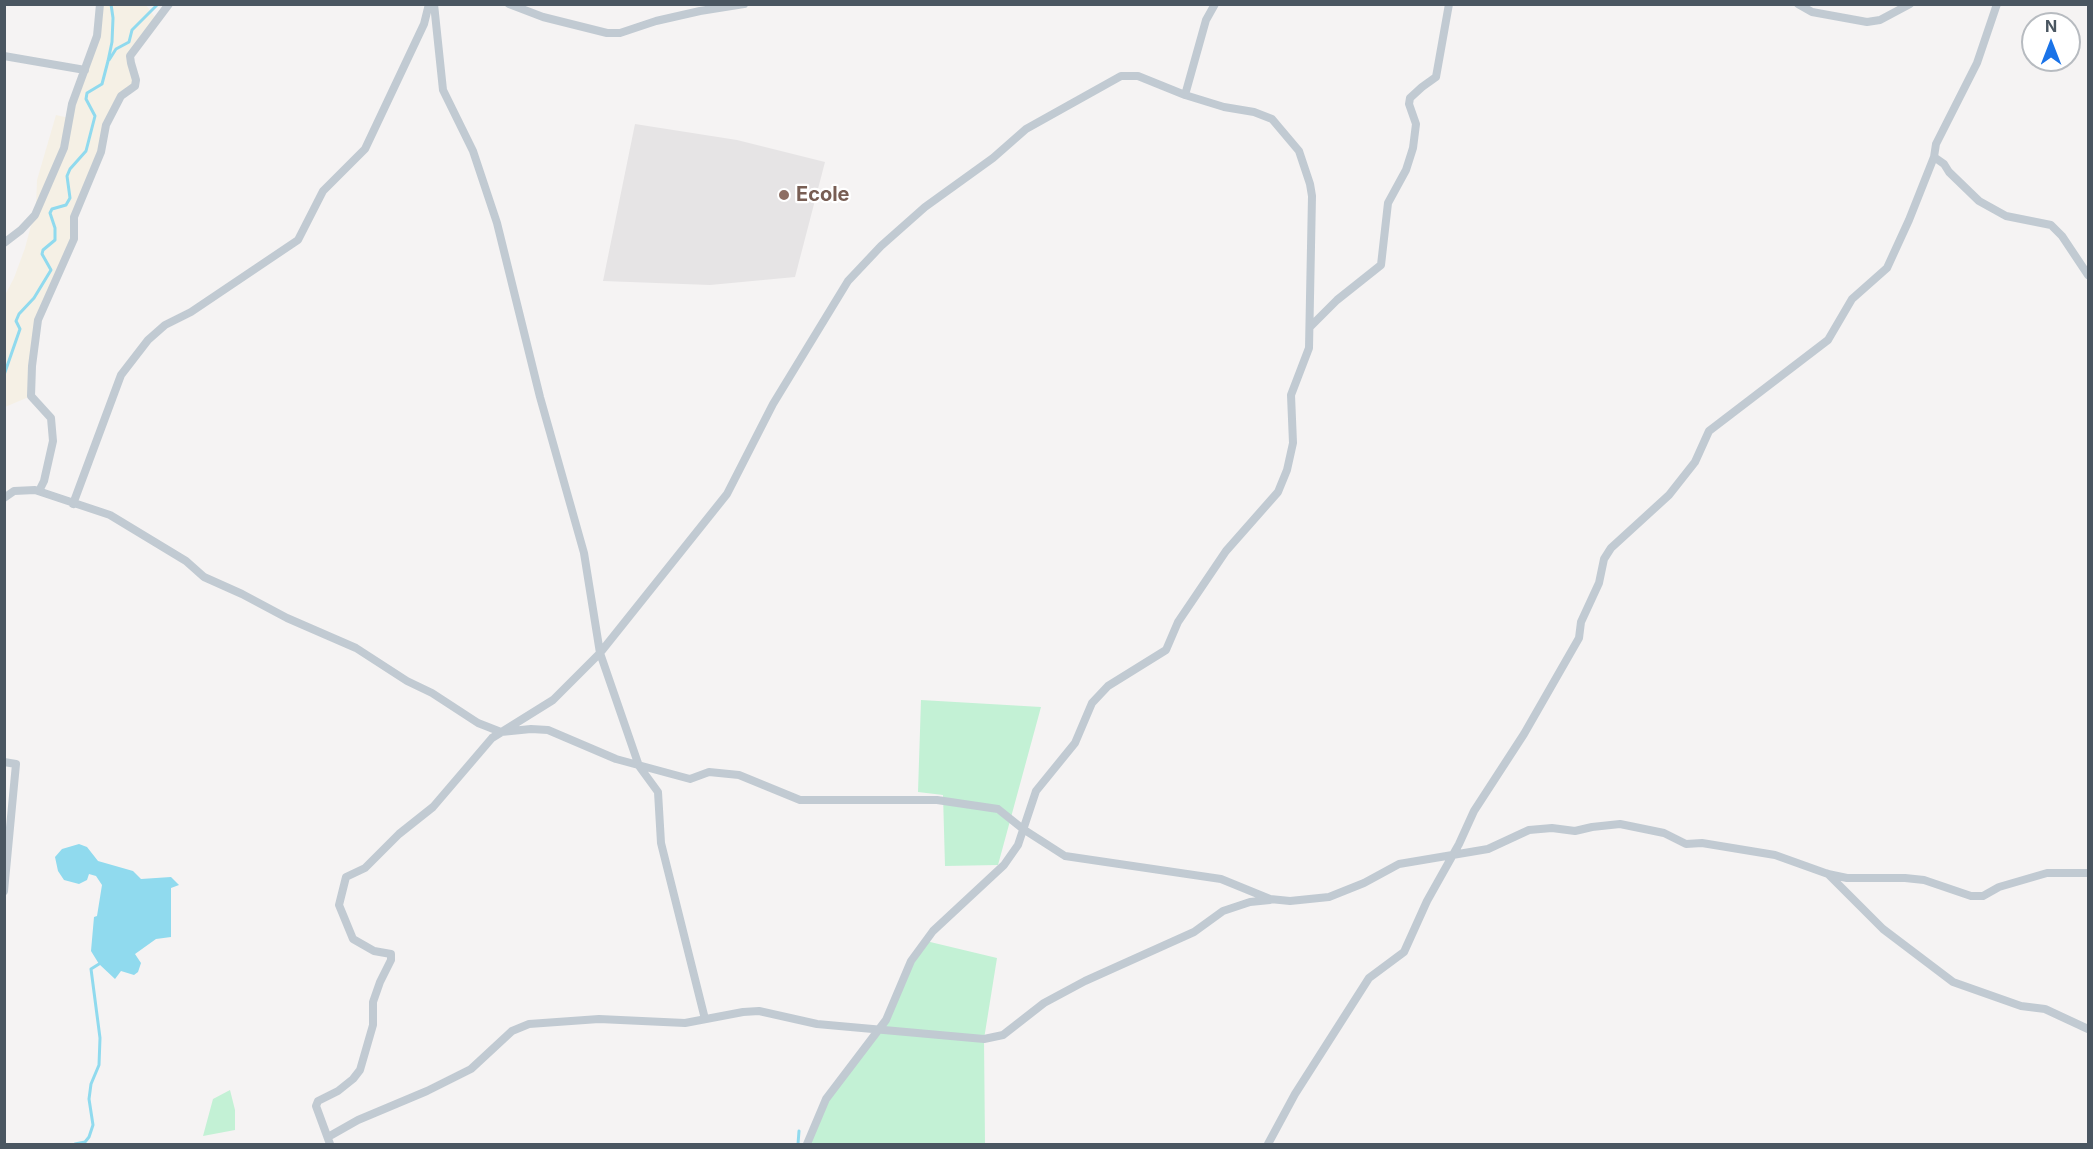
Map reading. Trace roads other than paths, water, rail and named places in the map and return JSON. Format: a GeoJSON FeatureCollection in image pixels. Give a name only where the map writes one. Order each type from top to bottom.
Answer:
{"type":"FeatureCollection","features":[{"type":"Feature","properties":{"kind":"street"},"geometry":{"type":"LineString","coordinates":[[4,243],[35,215],[64,148],[72,104],[97,36],[100,4]]}},
{"type":"Feature","properties":{"kind":"street"},"geometry":{"type":"LineString","coordinates":[[39,491],[44,481],[53,441],[51,418],[31,396],[38,320],[74,239],[74,217],[101,152],[106,125],[122,96],[135,86],[136,80],[130,56],[169,4]]}},
{"type":"Feature","properties":{"kind":"street"},"geometry":{"type":"LineString","coordinates":[[73,504],[121,375],[148,340],[165,325],[191,312],[298,240],[323,191],[364,149],[424,24],[431,4]]}},
{"type":"Feature","properties":{"kind":"street"},"geometry":{"type":"LineString","coordinates":[[431,4],[443,90],[473,151],[498,223],[540,397],[584,553],[600,653],[639,766],[658,792],[661,843],[705,1019]]}},
{"type":"Feature","properties":{"kind":"street"},"geometry":{"type":"LineString","coordinates":[[509,4],[543,17],[607,33],[620,33],[656,21],[744,4]]}},
{"type":"Feature","properties":{"kind":"street"},"geometry":{"type":"LineString","coordinates":[[1185,95],[1206,20],[1215,4]]}},
{"type":"Feature","properties":{"kind":"street"},"geometry":{"type":"LineString","coordinates":[[1310,327],[1337,300],[1381,265],[1388,204],[1406,170],[1413,148],[1416,124],[1409,104],[1410,98],[1436,77],[1449,4]]}},
{"type":"Feature","properties":{"kind":"street"},"geometry":{"type":"LineString","coordinates":[[1798,4],[1812,12],[1867,22],[1880,20],[1910,4]]}},
{"type":"Feature","properties":{"kind":"street"},"geometry":{"type":"LineString","coordinates":[[1268,1144],[1295,1094],[1368,978],[1404,952],[1427,901],[1453,856],[1474,811],[1524,734],[1579,638],[1581,622],[1599,583],[1604,559],[1611,548],[1669,495],[1695,462],[1709,431],[1828,340],[1852,300],[1887,268],[1934,157],[1936,144],[1977,63],[1997,4]]}},
{"type":"Feature","properties":{"kind":"street"},"geometry":{"type":"LineString","coordinates":[[4,56],[86,70]]}},
{"type":"Feature","properties":{"kind":"street"},"geometry":{"type":"LineString","coordinates":[[807,1144],[826,1099],[880,1028],[886,1020],[911,961],[933,931],[1004,865],[1018,845],[1036,791],[1075,743],[1092,703],[1108,687],[1166,650],[1178,622],[1226,551],[1278,492],[1287,470],[1293,443],[1291,395],[1309,348],[1310,327],[1312,196],[1299,151],[1272,119],[1254,111],[1224,107],[1185,95],[1138,76],[1121,76],[1026,129],[993,158],[925,207],[881,246],[848,281],[773,404],[727,494],[600,653],[553,700],[492,738],[433,807],[399,834],[365,868],[345,878],[339,905],[353,939],[374,951],[392,954],[373,1002],[373,1024],[360,1070],[338,1091],[318,1101],[316,1106],[329,1141],[358,1120],[427,1091],[471,1069],[512,1031],[529,1024],[599,1019],[685,1023],[759,1011],[817,1024],[880,1028],[984,1039],[1003,1035],[1044,1003],[1085,981],[1194,932],[1223,911],[1250,902],[1270,899],[1290,901],[1329,897],[1364,883],[1399,864],[1488,849],[1529,830],[1552,828],[1575,831],[1592,826],[1620,824],[1664,833],[1686,844],[1702,843],[1775,855],[1846,878],[1924,880],[1971,896],[1983,896],[1999,887],[2047,873],[2088,873]]}},
{"type":"Feature","properties":{"kind":"street"},"geometry":{"type":"LineString","coordinates":[[1934,157],[1944,164],[1949,172],[1979,201],[2006,216],[2051,225],[2062,236],[2088,275]]}},
{"type":"Feature","properties":{"kind":"street"},"geometry":{"type":"LineString","coordinates":[[4,498],[14,491],[39,491],[110,515],[186,561],[204,577],[287,618],[356,648],[478,723],[501,732],[548,730],[616,759],[639,766],[690,779],[710,772],[739,775],[800,800],[938,800],[998,809],[1023,829],[1065,856],[1221,879],[1270,899]]}},
{"type":"Feature","properties":{"kind":"street"},"geometry":{"type":"LineString","coordinates":[[4,762],[16,764],[4,891]]}},
{"type":"Feature","properties":{"kind":"street"},"geometry":{"type":"LineString","coordinates":[[1828,874],[1883,929],[1953,982],[2013,1004],[2045,1009],[2088,1029]]}},
{"type":"Feature","properties":{"kind":"water"},"geometry":{"type":"Polygon","coordinates":[[[79,844],[87,847],[98,861],[133,871],[141,879],[171,877],[179,885],[171,888],[171,937],[156,939],[135,954],[141,963],[138,972],[134,975],[121,971],[115,979],[99,964],[91,951],[94,917],[97,916],[102,885],[96,876],[89,874],[87,880],[79,884],[64,880],[58,871],[55,857],[62,849],[79,844]]]}},
{"type":"Feature","properties":{"kind":"waterway"},"geometry":{"type":"LineString","coordinates":[[4,375],[20,329],[16,321],[19,314],[34,298],[51,270],[42,254],[43,250],[55,240],[55,228],[50,213],[52,209],[66,205],[70,198],[67,176],[70,169],[86,151],[95,116],[86,99],[87,93],[102,84],[112,42],[111,4]]}},
{"type":"Feature","properties":{"kind":"waterway"},"geometry":{"type":"LineString","coordinates":[[109,60],[116,49],[129,42],[132,30],[158,4]]}},
{"type":"Feature","properties":{"kind":"waterway"},"geometry":{"type":"LineString","coordinates":[[4,400],[4,410]]}},
{"type":"Feature","properties":{"kind":"waterway"},"geometry":{"type":"LineString","coordinates":[[75,1144],[85,1142],[93,1125],[89,1099],[91,1084],[99,1065],[100,1038],[91,969],[99,964]]}},
{"type":"Feature","properties":{"kind":"waterway"},"geometry":{"type":"LineString","coordinates":[[798,1144],[799,1131]]}},
{"type":"Feature","properties":{"kind":"place","name":"Ecole"},"geometry":{"type":"Point","coordinates":[784,195]}}]}
